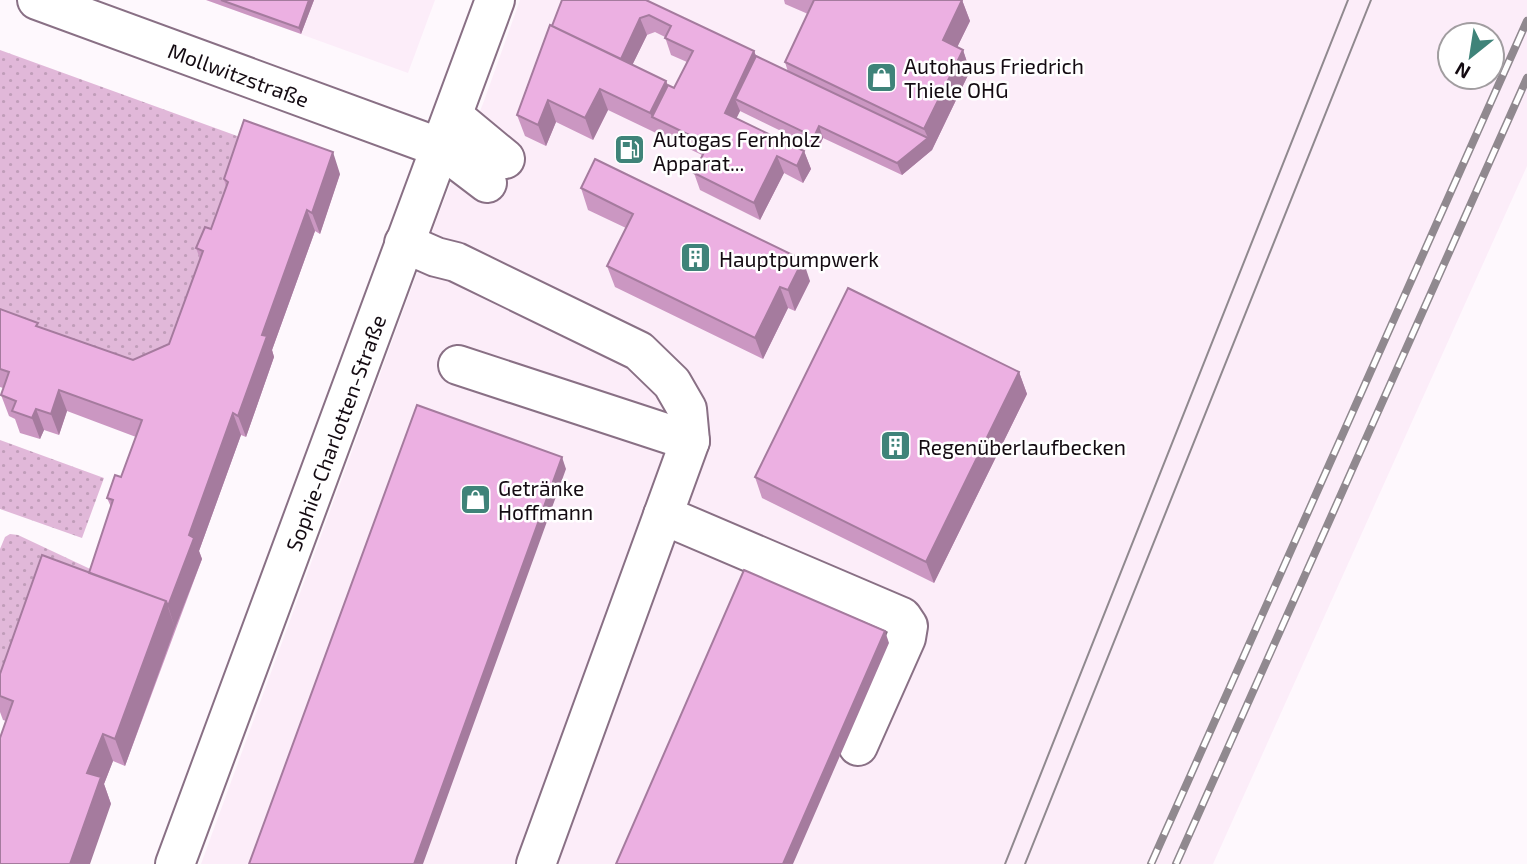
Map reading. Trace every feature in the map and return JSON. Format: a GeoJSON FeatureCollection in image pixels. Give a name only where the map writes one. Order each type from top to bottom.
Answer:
{"type":"FeatureCollection","features":[{"type":"Feature","properties":{"kind":"street","name":"Mollwitzstraße"},"geometry":{"type":"LineString","coordinates":[[37,0],[447,132],[496,171]]}},
{"type":"Feature","properties":{"kind":"street","name":"Sophie-Charlotten-Straße"},"geometry":{"type":"LineString","coordinates":[[175,864],[495,0]]}},
{"type":"Feature","properties":{"kind":"street"},"geometry":{"type":"LineString","coordinates":[[404,243],[436,257],[456,262],[639,351],[672,383],[687,409],[690,441],[536,864]]}},
{"type":"Feature","properties":{"kind":"street"},"geometry":{"type":"LineString","coordinates":[[457,365],[690,441]]}},
{"type":"Feature","properties":{"kind":"street"},"geometry":{"type":"LineString","coordinates":[[663,515],[902,617],[908,626],[906,638],[858,747]]}},
{"type":"Feature","properties":{"kind":"shaded area"},"geometry":{"type":"Polygon","coordinates":[[[206,0],[435,0],[408,73],[206,0]]]}},
{"type":"Feature","properties":{"kind":"shaded area"},"geometry":{"type":"Polygon","coordinates":[[[520,0],[1527,0],[1527,166],[1213,864],[201,864],[439,213],[484,101],[520,0]]]}},
{"type":"Feature","properties":{"kind":"shaded area"},"geometry":{"type":"Polygon","coordinates":[[[0,50],[251,141],[177,365],[141,382],[0,327],[0,50]]]}},
{"type":"Feature","properties":{"kind":"shaded area"},"geometry":{"type":"Polygon","coordinates":[[[0,440],[104,478],[82,538],[0,509],[0,440]]]}},
{"type":"Feature","properties":{"kind":"shaded area"},"geometry":{"type":"Polygon","coordinates":[[[10,534],[18,535],[103,575],[101,581],[55,559],[0,709],[0,549],[5,537],[10,534]]]}},
{"type":"Feature","properties":{"kind":"building"},"geometry":{"type":"Polygon","coordinates":[[[221,0],[309,0],[299,28],[221,0]]]}},
{"type":"Feature","properties":{"kind":"building"},"geometry":{"type":"Polygon","coordinates":[[[562,0],[646,0],[754,51],[725,113],[804,151],[797,166],[777,156],[754,203],[694,173],[708,144],[652,117],[668,85],[674,88],[693,51],[665,38],[671,26],[649,15],[640,18],[621,59],[552,26],[562,0]]]}},
{"type":"Feature","properties":{"kind":"building","name":"Autohaus Friedrich Thiele OHG"},"geometry":{"type":"Polygon","coordinates":[[[814,0],[962,0],[943,40],[963,50],[924,129],[785,62],[814,0]]]}},
{"type":"Feature","properties":{"kind":"building"},"geometry":{"type":"Polygon","coordinates":[[[550,25],[666,81],[650,113],[600,89],[585,118],[548,100],[538,125],[517,115],[550,25]]]}},
{"type":"Feature","properties":{"kind":"building"},"geometry":{"type":"Polygon","coordinates":[[[756,56],[928,138],[897,163],[819,126],[814,137],[735,99],[756,56]]]}},
{"type":"Feature","properties":{"kind":"building"},"geometry":{"type":"Polygon","coordinates":[[[244,120],[333,152],[312,213],[307,210],[262,335],[267,336],[238,416],[233,413],[189,535],[194,538],[168,606],[166,601],[89,573],[113,500],[107,498],[115,475],[121,477],[142,420],[59,390],[51,414],[36,409],[32,418],[12,411],[16,401],[1,395],[9,372],[0,369],[0,309],[38,323],[36,326],[133,360],[169,344],[203,251],[196,248],[205,227],[211,229],[228,182],[224,179],[244,120]]]}},
{"type":"Feature","properties":{"kind":"building","name":"Hauptpumpwerk"},"geometry":{"type":"Polygon","coordinates":[[[595,159],[803,260],[788,290],[780,287],[755,338],[607,266],[633,214],[581,188],[595,159]]]}},
{"type":"Feature","properties":{"kind":"building","name":"Regenüberlaufbecken"},"geometry":{"type":"Polygon","coordinates":[[[848,288],[1019,372],[926,562],[755,477],[848,288]]]}},
{"type":"Feature","properties":{"kind":"building"},"geometry":{"type":"Polygon","coordinates":[[[417,405],[562,457],[414,864],[249,864],[417,405]]]}},
{"type":"Feature","properties":{"kind":"building"},"geometry":{"type":"Polygon","coordinates":[[[42,555],[166,601],[115,739],[103,734],[87,773],[101,777],[70,864],[0,864],[0,738],[13,701],[0,696],[0,674],[42,555]]]}},
{"type":"Feature","properties":{"kind":"building"},"geometry":{"type":"Polygon","coordinates":[[[744,570],[885,631],[783,864],[616,864],[744,570]]]}},
{"type":"Feature","properties":{"kind":"tram line"},"geometry":{"type":"LineString","coordinates":[[1005,864],[1348,0]]}},
{"type":"Feature","properties":{"kind":"tram line"},"geometry":{"type":"LineString","coordinates":[[1025,864],[1371,0]]}},
{"type":"Feature","properties":{"kind":"railway"},"geometry":{"type":"LineString","coordinates":[[1151,864],[1527,21]]}},
{"type":"Feature","properties":{"kind":"railway"},"geometry":{"type":"LineString","coordinates":[[1176,864],[1527,78]]}},
{"type":"Feature","properties":{"kind":"place","name":"Autohaus Friedrich Thiele OHG"},"geometry":{"type":"Point","coordinates":[881,77]}},
{"type":"Feature","properties":{"kind":"place","name":"Autogas Fernholz Apparat..."},"geometry":{"type":"Point","coordinates":[630,150]}},
{"type":"Feature","properties":{"kind":"place","name":"Hauptpumpwerk"},"geometry":{"type":"Point","coordinates":[696,258]}},
{"type":"Feature","properties":{"kind":"place","name":"Regenüberlaufbecken"},"geometry":{"type":"Point","coordinates":[895,446]}},
{"type":"Feature","properties":{"kind":"place","name":"Getränke Hoffmann"},"geometry":{"type":"Point","coordinates":[475,499]}}]}
